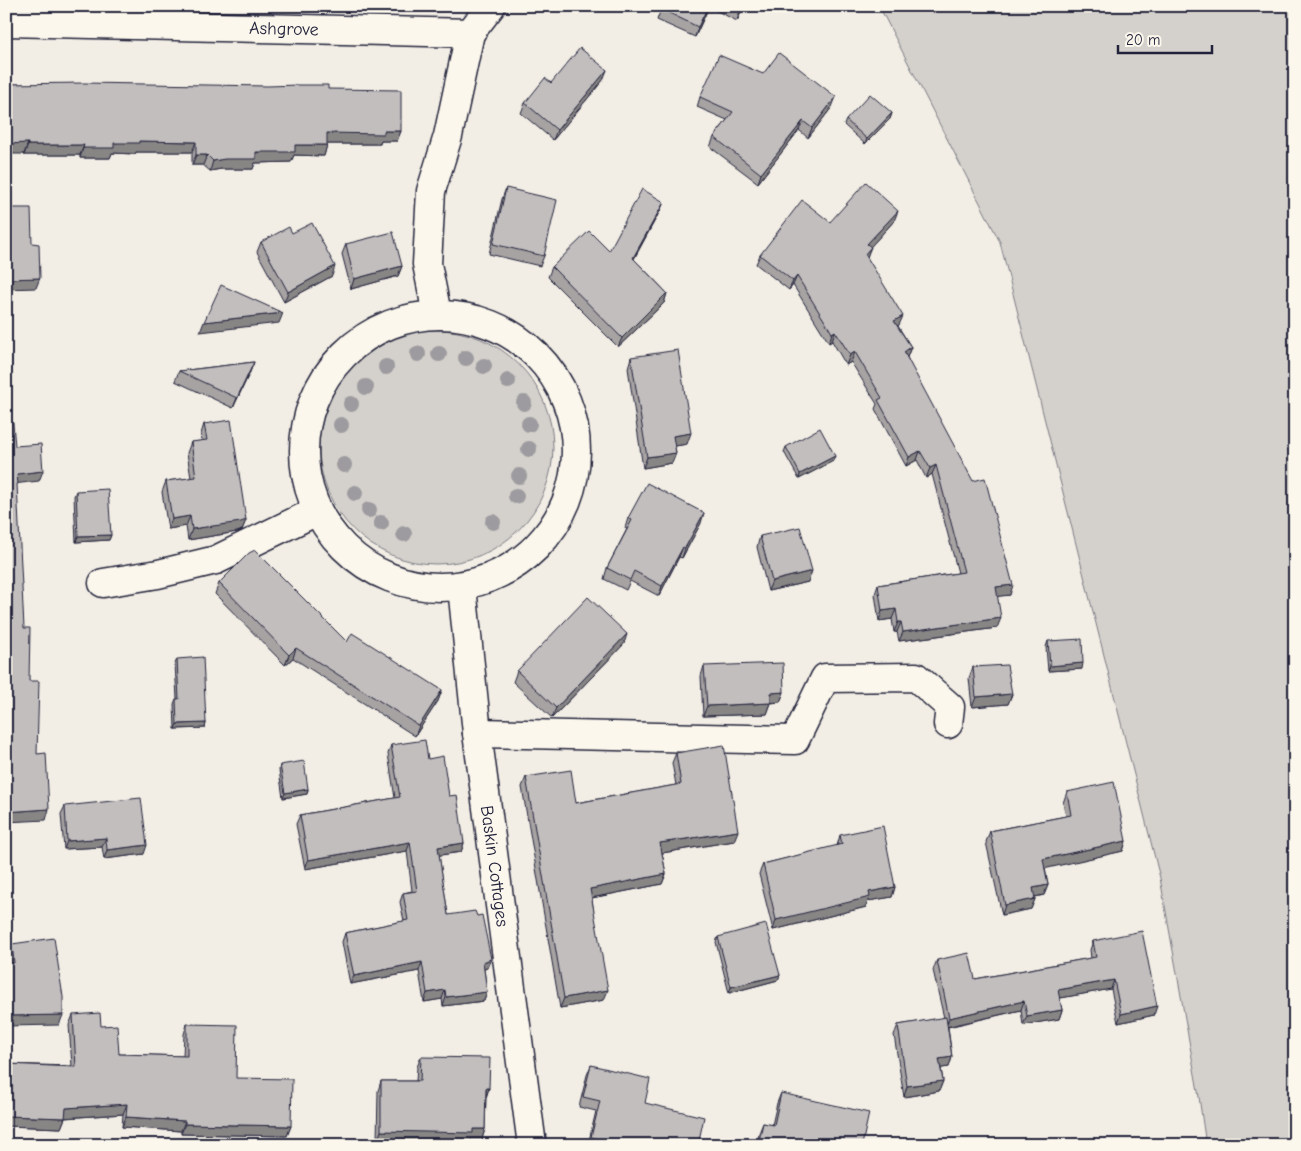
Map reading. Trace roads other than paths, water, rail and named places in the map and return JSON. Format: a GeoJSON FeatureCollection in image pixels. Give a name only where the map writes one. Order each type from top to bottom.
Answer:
{"type":"FeatureCollection","features":[{"type":"Feature","properties":{"kind":"street"},"geometry":{"type":"LineString","coordinates":[[437,314],[427,264],[431,191],[448,136],[470,33],[491,6]]}},
{"type":"Feature","properties":{"kind":"street","name":"Ashgrove"},"geometry":{"type":"LineString","coordinates":[[6,22],[470,33]]}},
{"type":"Feature","properties":{"kind":"street"},"geometry":{"type":"LineString","coordinates":[[437,314],[486,321],[534,350],[561,385],[575,425],[571,492],[535,550],[503,574],[462,587],[393,580],[381,576],[349,554],[322,522],[317,511],[310,496],[304,432],[321,382],[348,349],[388,324],[437,314]]}},
{"type":"Feature","properties":{"kind":"street"},"geometry":{"type":"LineString","coordinates":[[103,583],[158,574],[216,560],[317,511]]}},
{"type":"Feature","properties":{"kind":"street","name":"Baskin Cottages"},"geometry":{"type":"LineString","coordinates":[[462,587],[477,733],[532,1145]]}},
{"type":"Feature","properties":{"kind":"street"},"geometry":{"type":"LineString","coordinates":[[477,733],[796,740],[825,678],[916,677],[950,708],[948,724]]}}]}
